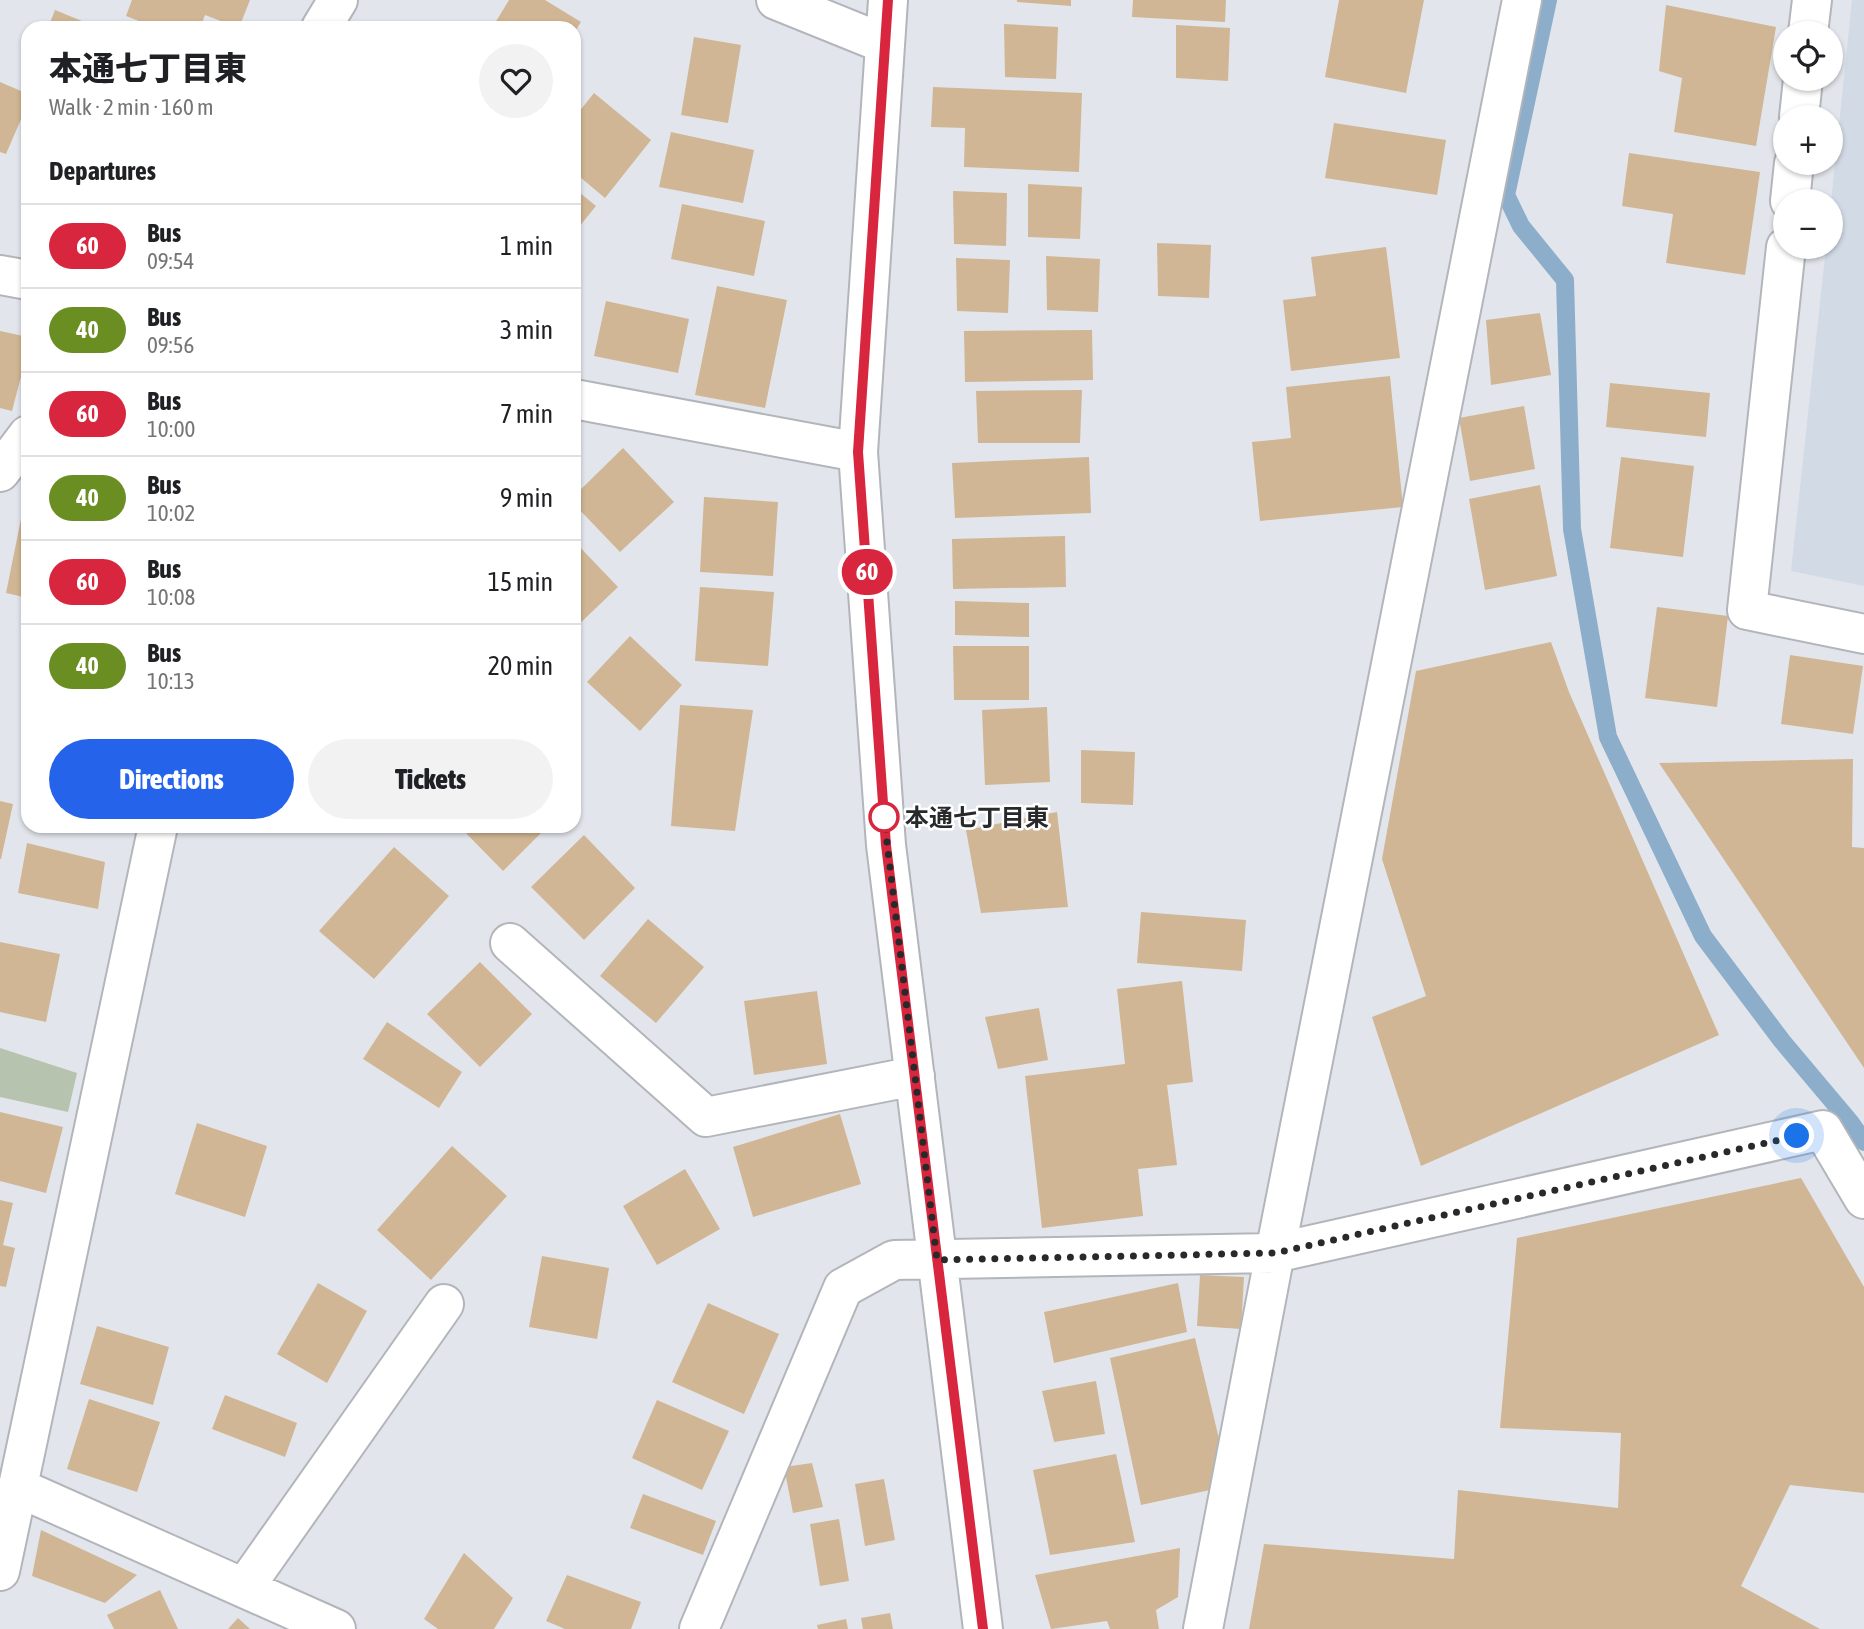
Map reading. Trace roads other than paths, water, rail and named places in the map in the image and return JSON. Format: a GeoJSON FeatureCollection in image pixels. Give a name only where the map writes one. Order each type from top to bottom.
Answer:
{"type":"FeatureCollection","features":[{"type":"Feature","properties":{"kind":"street"},"geometry":{"type":"LineString","coordinates":[[325,21],[338,0]]}},
{"type":"Feature","properties":{"kind":"street"},"geometry":{"type":"LineString","coordinates":[[776,0],[885,44]]}},
{"type":"Feature","properties":{"kind":"street"},"geometry":{"type":"LineString","coordinates":[[888,0],[858,452],[886,845],[983,1629]]}},
{"type":"Feature","properties":{"kind":"street"},"geometry":{"type":"LineString","coordinates":[[1203,1629],[1522,0]]}},
{"type":"Feature","properties":{"kind":"street"},"geometry":{"type":"LineString","coordinates":[[1785,259],[1747,610],[1864,634]]}},
{"type":"Feature","properties":{"kind":"street"},"geometry":{"type":"LineString","coordinates":[[0,275],[21,279]]}},
{"type":"Feature","properties":{"kind":"street"},"geometry":{"type":"LineString","coordinates":[[581,400],[858,452]]}},
{"type":"Feature","properties":{"kind":"street"},"geometry":{"type":"LineString","coordinates":[[0,472],[21,444]]}},
{"type":"Feature","properties":{"kind":"street"},"geometry":{"type":"LineString","coordinates":[[0,1570],[157,833]]}},
{"type":"Feature","properties":{"kind":"street"},"geometry":{"type":"LineString","coordinates":[[510,943],[706,1117],[915,1076]]}},
{"type":"Feature","properties":{"kind":"street"},"geometry":{"type":"LineString","coordinates":[[699,1629],[843,1288],[894,1260],[1275,1253],[1823,1130],[1864,1199]]}},
{"type":"Feature","properties":{"kind":"street"},"geometry":{"type":"LineString","coordinates":[[244,1588],[444,1304]]}},
{"type":"Feature","properties":{"kind":"street"},"geometry":{"type":"LineString","coordinates":[[17,1487],[336,1629]]}},
{"type":"Feature","properties":{"kind":"waterway"},"geometry":{"type":"LineString","coordinates":[[1548,0],[1506,195],[1521,226],[1565,280],[1572,529],[1608,737],[1703,936],[1782,1041],[1864,1142]]}},
{"type":"Feature","properties":{"kind":"place","name":"本通七丁目東"},"geometry":{"type":"Point","coordinates":[884,817]}}]}
